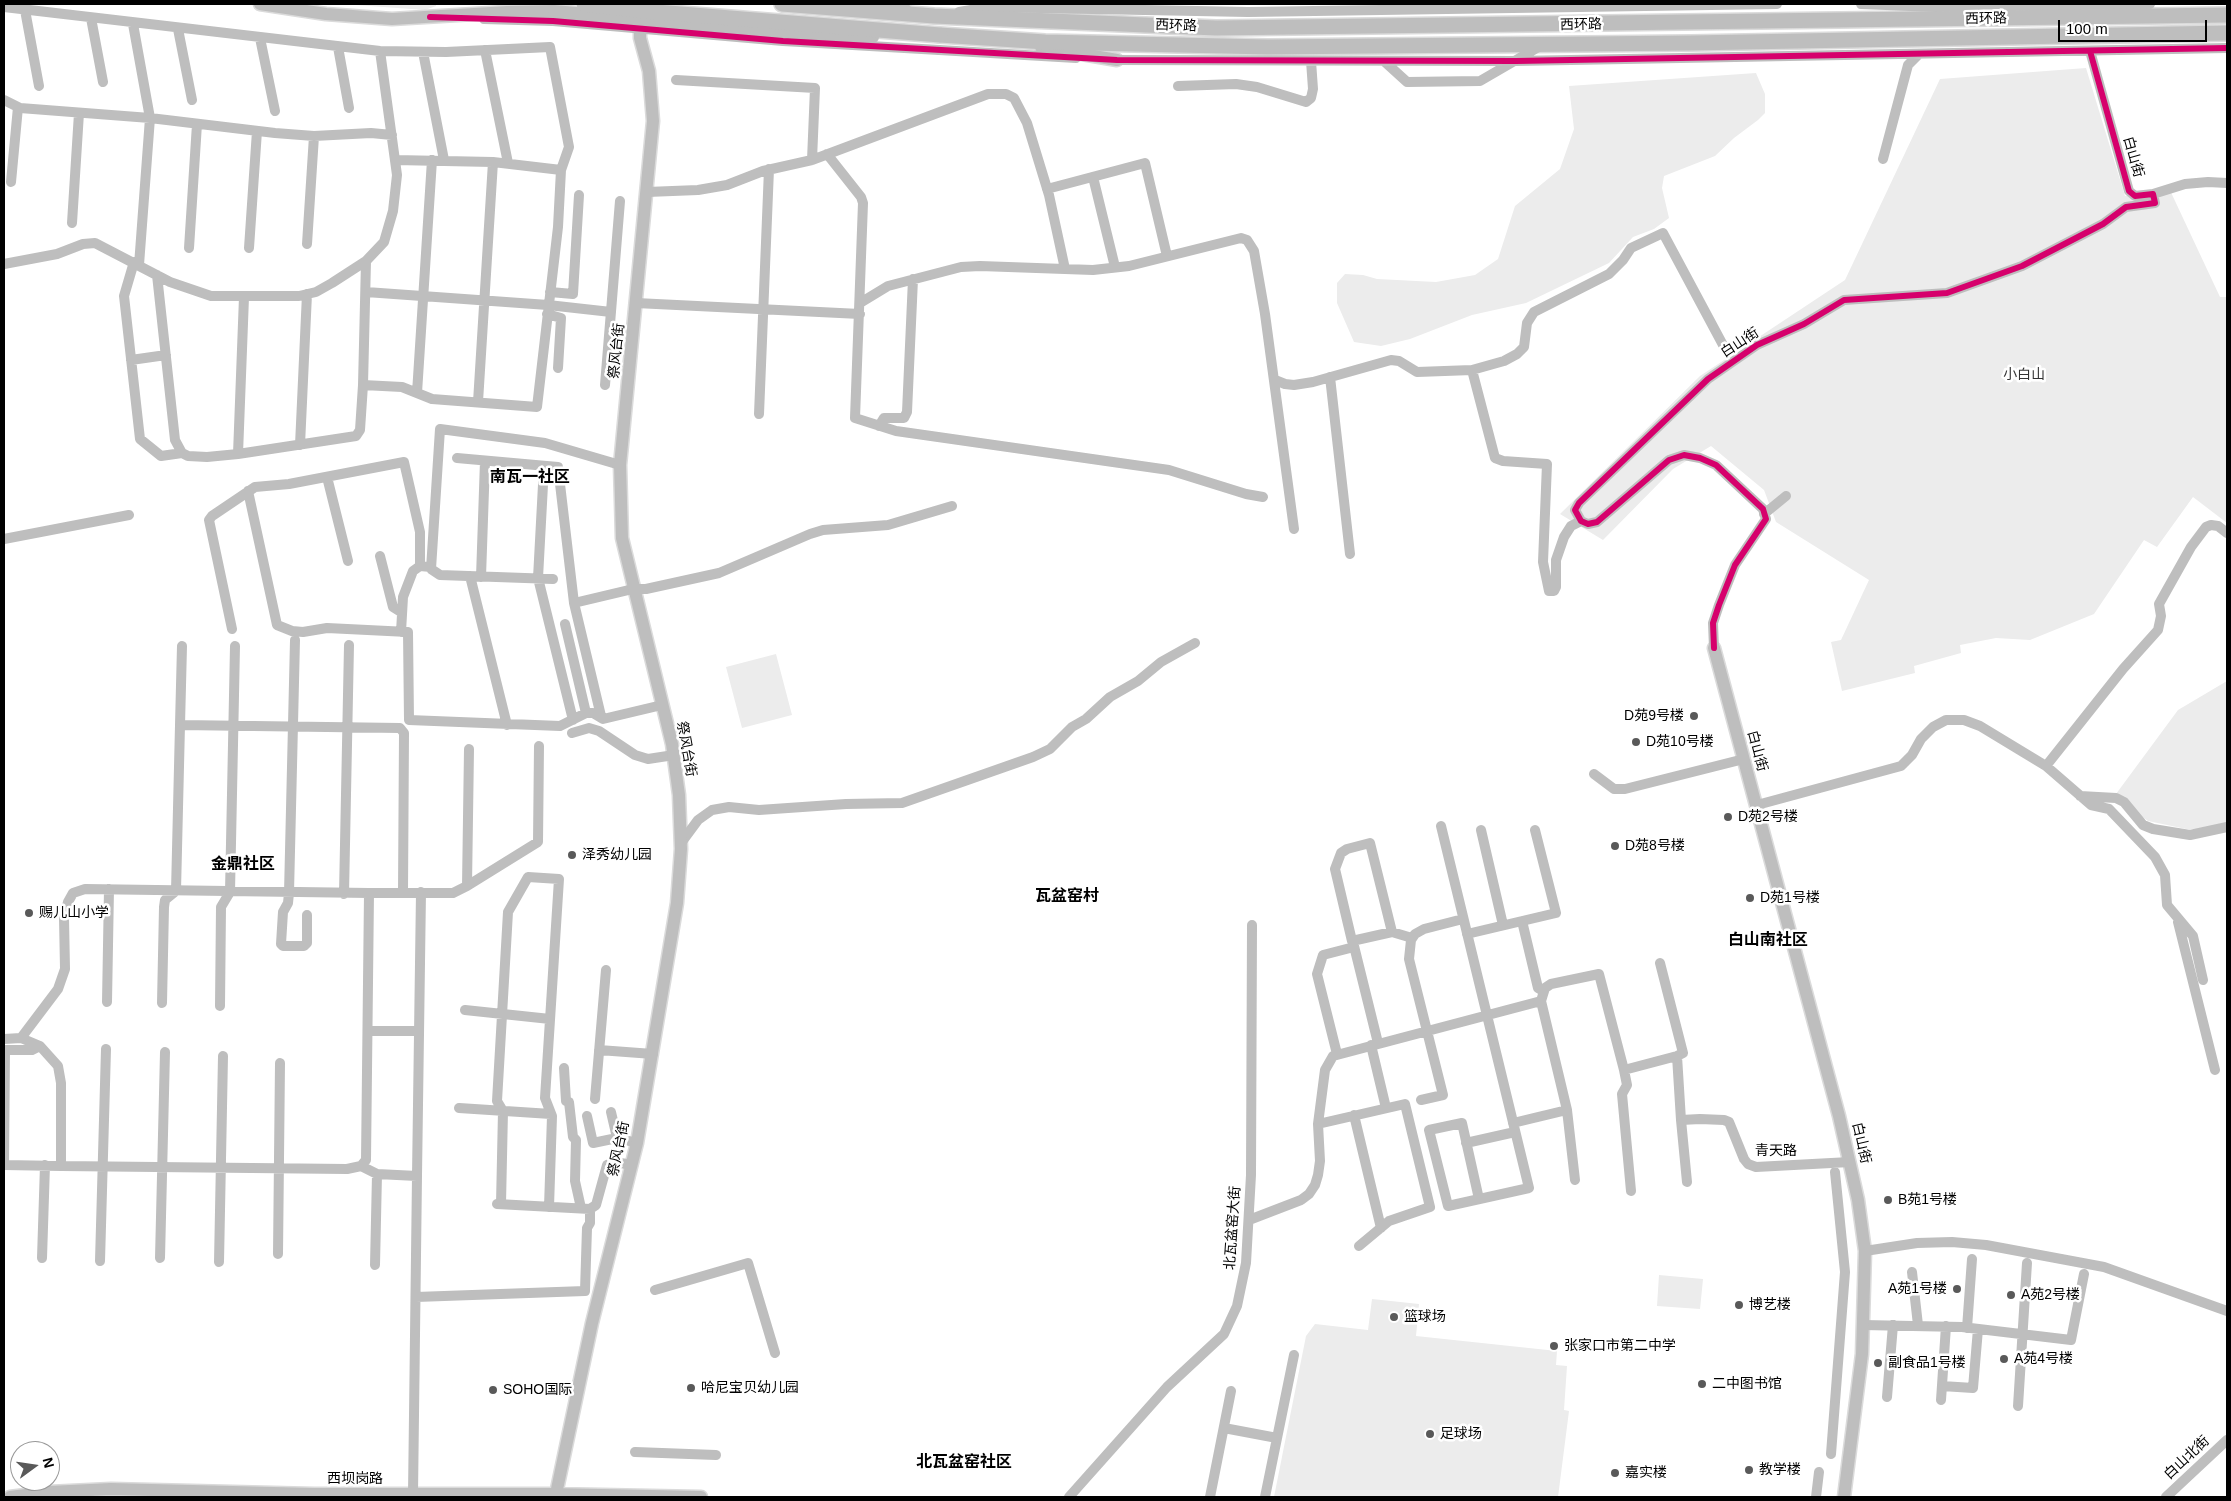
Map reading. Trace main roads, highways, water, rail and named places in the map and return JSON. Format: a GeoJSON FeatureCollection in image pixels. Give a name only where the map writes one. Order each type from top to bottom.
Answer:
{"type":"FeatureCollection","features":[{"type":"Feature","properties":{"kind":"highway","name":"西环路"},"geometry":{"type":"LineString","coordinates":[[584,4],[940,43],[992,39],[1268,48],[1691,43],[2227,33]]}},
{"type":"Feature","properties":{"kind":"highway","name":"西环路"},"geometry":{"type":"LineString","coordinates":[[782,4],[934,16],[1216,28],[2227,15]]}},
{"type":"Feature","properties":{"kind":"main road"},"geometry":{"type":"LineString","coordinates":[[260,4],[326,14],[392,19],[507,12],[940,43]]}},
{"type":"Feature","properties":{"kind":"main road","name":"祭风台街"},"geometry":{"type":"LineString","coordinates":[[556,1496],[592,1323],[637,1143],[677,903],[681,843],[679,795],[674,755],[622,538],[620,465],[653,120],[649,71],[640,38],[640,4]]}},
{"type":"Feature","properties":{"kind":"main road"},"geometry":{"type":"LineString","coordinates":[[883,4],[934,16]]}},
{"type":"Feature","properties":{"kind":"main road"},"geometry":{"type":"LineString","coordinates":[[992,39],[1117,60]]}},
{"type":"Feature","properties":{"kind":"main road","name":"白山街"},"geometry":{"type":"LineString","coordinates":[[1714,648],[1850,1162],[1858,1200],[1865,1251],[1862,1354],[1844,1497]]}},
{"type":"Feature","properties":{"kind":"main road","name":"西坝岗路"},"geometry":{"type":"LineString","coordinates":[[10,1497],[49,1492],[111,1489],[701,1497]]}},
{"type":"Feature","properties":{"kind":"place","name":"D苑9号楼"},"geometry":{"type":"Point","coordinates":[1694,716]}},
{"type":"Feature","properties":{"kind":"place","name":"D苑10号楼"},"geometry":{"type":"Point","coordinates":[1636,742]}},
{"type":"Feature","properties":{"kind":"place","name":"D苑2号楼"},"geometry":{"type":"Point","coordinates":[1728,817]}},
{"type":"Feature","properties":{"kind":"place","name":"D苑8号楼"},"geometry":{"type":"Point","coordinates":[1615,846]}},
{"type":"Feature","properties":{"kind":"place","name":"泽秀幼儿园"},"geometry":{"type":"Point","coordinates":[572,855]}},
{"type":"Feature","properties":{"kind":"place","name":"D苑1号楼"},"geometry":{"type":"Point","coordinates":[1750,898]}},
{"type":"Feature","properties":{"kind":"place","name":"赐儿山小学"},"geometry":{"type":"Point","coordinates":[29,913]}},
{"type":"Feature","properties":{"kind":"place","name":"B苑1号楼"},"geometry":{"type":"Point","coordinates":[1888,1200]}},
{"type":"Feature","properties":{"kind":"place","name":"A苑1号楼"},"geometry":{"type":"Point","coordinates":[1957,1289]}},
{"type":"Feature","properties":{"kind":"place","name":"A苑2号楼"},"geometry":{"type":"Point","coordinates":[2011,1295]}},
{"type":"Feature","properties":{"kind":"place","name":"博艺楼"},"geometry":{"type":"Point","coordinates":[1739,1305]}},
{"type":"Feature","properties":{"kind":"place","name":"篮球场"},"geometry":{"type":"Point","coordinates":[1394,1317]}},
{"type":"Feature","properties":{"kind":"place","name":"张家口市第二中学"},"geometry":{"type":"Point","coordinates":[1554,1346]}},
{"type":"Feature","properties":{"kind":"place","name":"A苑4号楼"},"geometry":{"type":"Point","coordinates":[2004,1359]}},
{"type":"Feature","properties":{"kind":"place","name":"副食品1号楼"},"geometry":{"type":"Point","coordinates":[1878,1363]}},
{"type":"Feature","properties":{"kind":"place","name":"二中图书馆"},"geometry":{"type":"Point","coordinates":[1702,1384]}},
{"type":"Feature","properties":{"kind":"place","name":"哈尼宝贝幼儿园"},"geometry":{"type":"Point","coordinates":[691,1388]}},
{"type":"Feature","properties":{"kind":"place","name":"SOHO国际"},"geometry":{"type":"Point","coordinates":[493,1390]}},
{"type":"Feature","properties":{"kind":"place","name":"足球场"},"geometry":{"type":"Point","coordinates":[1430,1434]}},
{"type":"Feature","properties":{"kind":"place","name":"教学楼"},"geometry":{"type":"Point","coordinates":[1749,1470]}},
{"type":"Feature","properties":{"kind":"place","name":"嘉实楼"},"geometry":{"type":"Point","coordinates":[1615,1473]}},
{"type":"Feature","properties":{"kind":"district","name":"南瓦一社区"},"geometry":{"type":"Point","coordinates":[530,478]}},
{"type":"Feature","properties":{"kind":"district","name":"金鼎社区"},"geometry":{"type":"Point","coordinates":[243,865]}},
{"type":"Feature","properties":{"kind":"district","name":"瓦盆窑村"},"geometry":{"type":"Point","coordinates":[1067,897]}},
{"type":"Feature","properties":{"kind":"district","name":"白山南社区"},"geometry":{"type":"Point","coordinates":[1768,941]}},
{"type":"Feature","properties":{"kind":"district","name":"北瓦盆窑社区"},"geometry":{"type":"Point","coordinates":[964,1463]}},
{"type":"Feature","properties":{"kind":"park label","name":"小白山"},"geometry":{"type":"Point","coordinates":[2024,375]}}]}
